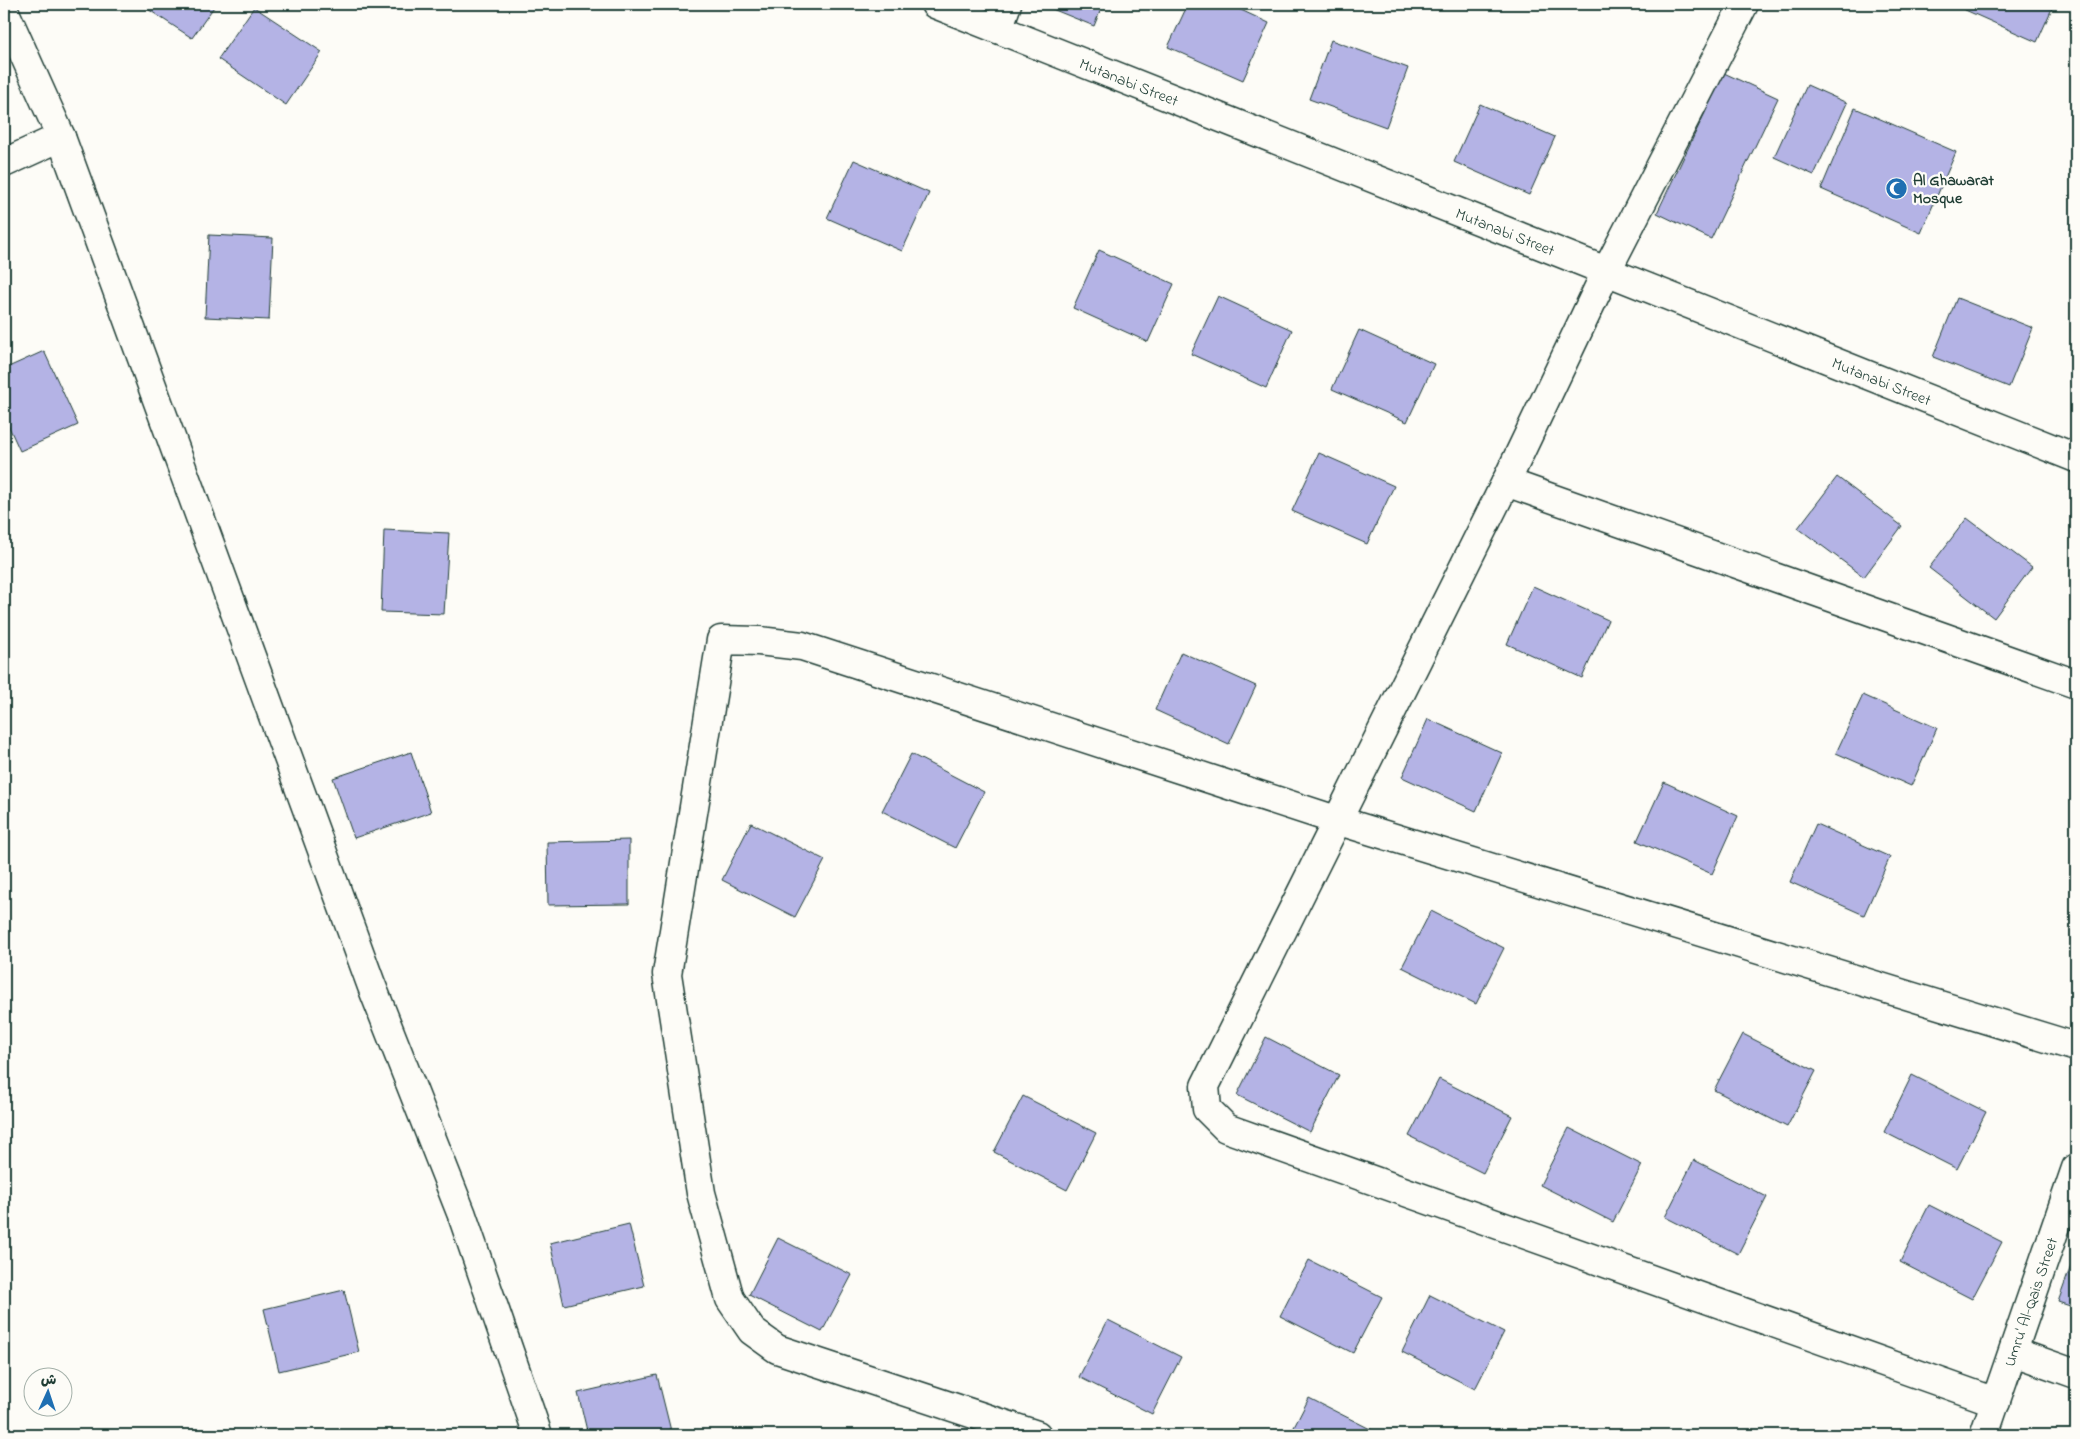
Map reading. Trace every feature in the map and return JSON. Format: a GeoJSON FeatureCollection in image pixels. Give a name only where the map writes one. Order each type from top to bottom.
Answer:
{"type":"FeatureCollection","features":[{"type":"Feature","properties":{"kind":"street","name":"Mutanabi Street"},"geometry":{"type":"LineString","coordinates":[[935,4],[2076,458]]}},
{"type":"Feature","properties":{"kind":"street"},"geometry":{"type":"LineString","coordinates":[[998,28],[1007,4]]}},
{"type":"Feature","properties":{"kind":"street"},"geometry":{"type":"LineString","coordinates":[[1744,4],[1607,270],[1506,482],[1205,1086],[1206,1109],[1226,1128],[1996,1402]]}},
{"type":"Feature","properties":{"kind":"street"},"geometry":{"type":"LineString","coordinates":[[4,10],[61,137],[371,984],[462,1215],[538,1435]]}},
{"type":"Feature","properties":{"kind":"street"},"geometry":{"type":"LineString","coordinates":[[4,164],[61,137]]}},
{"type":"Feature","properties":{"kind":"street"},"geometry":{"type":"LineString","coordinates":[[1506,482],[2076,684]]}},
{"type":"Feature","properties":{"kind":"street"},"geometry":{"type":"LineString","coordinates":[[1037,1435],[777,1349],[752,1331],[730,1299],[701,1193],[667,974],[721,640],[759,641],[802,646],[1336,820],[2076,1047]]}},
{"type":"Feature","properties":{"kind":"street","name":"Umru' Al-Qais Street"},"geometry":{"type":"LineString","coordinates":[[1984,1435],[2076,1168]]}},
{"type":"Feature","properties":{"kind":"street"},"geometry":{"type":"LineString","coordinates":[[2014,1352],[2076,1374]]}},
{"type":"Feature","properties":{"kind":"building"},"geometry":{"type":"Polygon","coordinates":[[[140,4],[216,4],[192,38],[140,4]]]}},
{"type":"Feature","properties":{"kind":"building"},"geometry":{"type":"Polygon","coordinates":[[[1040,4],[1103,4],[1094,26],[1040,4]]]}},
{"type":"Feature","properties":{"kind":"building"},"geometry":{"type":"Polygon","coordinates":[[[1188,4],[1228,4],[1269,23],[1243,80],[1168,47],[1188,4]]]}},
{"type":"Feature","properties":{"kind":"building"},"geometry":{"type":"Polygon","coordinates":[[[1965,4],[2054,4],[2037,42],[1963,9],[1965,4]]]}},
{"type":"Feature","properties":{"kind":"building"},"geometry":{"type":"Polygon","coordinates":[[[254,7],[322,52],[286,105],[218,59],[254,7]]]}},
{"type":"Feature","properties":{"kind":"building"},"geometry":{"type":"Polygon","coordinates":[[[1331,40],[1408,68],[1386,127],[1309,99],[1331,40]]]}},
{"type":"Feature","properties":{"kind":"building"},"geometry":{"type":"Polygon","coordinates":[[[1724,73],[1778,98],[1711,239],[1657,213],[1724,73]]]}},
{"type":"Feature","properties":{"kind":"building"},"geometry":{"type":"Polygon","coordinates":[[[1807,85],[1847,103],[1814,175],[1774,157],[1807,85]]]}},
{"type":"Feature","properties":{"kind":"building"},"geometry":{"type":"Polygon","coordinates":[[[1480,104],[1555,137],[1529,195],[1454,162],[1480,104]]]}},
{"type":"Feature","properties":{"kind":"building"},"geometry":{"type":"Polygon","coordinates":[[[1855,108],[1956,152],[1921,233],[1821,189],[1855,108]]]}},
{"type":"Feature","properties":{"kind":"building"},"geometry":{"type":"Polygon","coordinates":[[[854,160],[929,193],[902,251],[827,218],[854,160]]]}},
{"type":"Feature","properties":{"kind":"building"},"geometry":{"type":"Polygon","coordinates":[[[209,235],[273,238],[269,320],[205,317],[209,235]]]}},
{"type":"Feature","properties":{"kind":"building"},"geometry":{"type":"Polygon","coordinates":[[[1099,250],[1174,284],[1148,342],[1073,308],[1099,250]]]}},
{"type":"Feature","properties":{"kind":"building"},"geometry":{"type":"Polygon","coordinates":[[[1218,296],[1292,330],[1266,388],[1191,354],[1218,296]]]}},
{"type":"Feature","properties":{"kind":"building"},"geometry":{"type":"Polygon","coordinates":[[[1957,298],[2033,328],[2009,387],[1933,357],[1957,298]]]}},
{"type":"Feature","properties":{"kind":"building"},"geometry":{"type":"Polygon","coordinates":[[[1359,330],[1434,364],[1407,422],[1332,389],[1359,330]]]}},
{"type":"Feature","properties":{"kind":"building"},"geometry":{"type":"Polygon","coordinates":[[[44,351],[78,425],[20,451],[4,416],[4,369],[44,351]]]}},
{"type":"Feature","properties":{"kind":"building"},"geometry":{"type":"Polygon","coordinates":[[[1319,453],[1394,486],[1367,544],[1292,511],[1319,453]]]}},
{"type":"Feature","properties":{"kind":"building"},"geometry":{"type":"Polygon","coordinates":[[[1837,477],[1902,526],[1864,577],[1798,528],[1837,477]]]}},
{"type":"Feature","properties":{"kind":"building"},"geometry":{"type":"Polygon","coordinates":[[[1967,518],[2032,567],[1994,618],[1929,568],[1967,518]]]}},
{"type":"Feature","properties":{"kind":"building"},"geometry":{"type":"Polygon","coordinates":[[[384,530],[449,533],[444,614],[381,612],[384,530]]]}},
{"type":"Feature","properties":{"kind":"building"},"geometry":{"type":"Polygon","coordinates":[[[1533,586],[1608,620],[1582,678],[1507,644],[1533,586]]]}},
{"type":"Feature","properties":{"kind":"building"},"geometry":{"type":"Polygon","coordinates":[[[1181,652],[1256,686],[1229,744],[1155,710],[1181,652]]]}},
{"type":"Feature","properties":{"kind":"building"},"geometry":{"type":"Polygon","coordinates":[[[1863,695],[1937,728],[1911,786],[1836,753],[1863,695]]]}},
{"type":"Feature","properties":{"kind":"building"},"geometry":{"type":"Polygon","coordinates":[[[1428,719],[1502,753],[1476,811],[1402,777],[1428,719]]]}},
{"type":"Feature","properties":{"kind":"building"},"geometry":{"type":"Polygon","coordinates":[[[411,752],[431,812],[354,838],[333,778],[411,752]]]}},
{"type":"Feature","properties":{"kind":"building"},"geometry":{"type":"Polygon","coordinates":[[[911,754],[984,792],[955,848],[882,811],[911,754]]]}},
{"type":"Feature","properties":{"kind":"building"},"geometry":{"type":"Polygon","coordinates":[[[1664,782],[1738,816],[1712,874],[1637,841],[1664,782]]]}},
{"type":"Feature","properties":{"kind":"building"},"geometry":{"type":"Polygon","coordinates":[[[751,823],[825,860],[795,917],[722,880],[751,823]]]}},
{"type":"Feature","properties":{"kind":"building"},"geometry":{"type":"Polygon","coordinates":[[[1816,824],[1890,857],[1864,915],[1790,882],[1816,824]]]}},
{"type":"Feature","properties":{"kind":"building"},"geometry":{"type":"Polygon","coordinates":[[[629,840],[629,904],[548,905],[547,842],[629,840]]]}},
{"type":"Feature","properties":{"kind":"building"},"geometry":{"type":"Polygon","coordinates":[[[1431,911],[1504,948],[1476,1004],[1402,967],[1431,911]]]}},
{"type":"Feature","properties":{"kind":"building"},"geometry":{"type":"Polygon","coordinates":[[[1743,1034],[1816,1071],[1787,1127],[1714,1090],[1743,1034]]]}},
{"type":"Feature","properties":{"kind":"building"},"geometry":{"type":"Polygon","coordinates":[[[1266,1037],[1339,1075],[1310,1132],[1237,1095],[1266,1037]]]}},
{"type":"Feature","properties":{"kind":"building"},"geometry":{"type":"Polygon","coordinates":[[[1912,1075],[1986,1112],[1957,1169],[1884,1132],[1912,1075]]]}},
{"type":"Feature","properties":{"kind":"building"},"geometry":{"type":"Polygon","coordinates":[[[1439,1079],[1512,1116],[1483,1173],[1409,1136],[1439,1079]]]}},
{"type":"Feature","properties":{"kind":"building"},"geometry":{"type":"Polygon","coordinates":[[[1023,1096],[1096,1133],[1067,1190],[994,1152],[1023,1096]]]}},
{"type":"Feature","properties":{"kind":"building"},"geometry":{"type":"Polygon","coordinates":[[[1569,1128],[1642,1165],[1613,1222],[1540,1185],[1569,1128]]]}},
{"type":"Feature","properties":{"kind":"building"},"geometry":{"type":"Polygon","coordinates":[[[1694,1160],[1767,1197],[1738,1254],[1665,1217],[1694,1160]]]}},
{"type":"Feature","properties":{"kind":"building"},"geometry":{"type":"Polygon","coordinates":[[[1929,1205],[2002,1242],[1972,1299],[1900,1262],[1929,1205]]]}},
{"type":"Feature","properties":{"kind":"building"},"geometry":{"type":"Polygon","coordinates":[[[629,1224],[644,1286],[564,1305],[550,1243],[629,1224]]]}},
{"type":"Feature","properties":{"kind":"building"},"geometry":{"type":"Polygon","coordinates":[[[778,1238],[852,1275],[822,1332],[749,1295],[778,1238]]]}},
{"type":"Feature","properties":{"kind":"building"},"geometry":{"type":"Polygon","coordinates":[[[2076,1252],[2076,1308],[2058,1302],[2076,1252]]]}},
{"type":"Feature","properties":{"kind":"building"},"geometry":{"type":"Polygon","coordinates":[[[1309,1260],[1382,1297],[1353,1353],[1280,1316],[1309,1260]]]}},
{"type":"Feature","properties":{"kind":"building"},"geometry":{"type":"Polygon","coordinates":[[[344,1290],[359,1352],[279,1371],[264,1309],[344,1290]]]}},
{"type":"Feature","properties":{"kind":"building"},"geometry":{"type":"Polygon","coordinates":[[[1430,1295],[1504,1332],[1475,1389],[1402,1352],[1430,1295]]]}},
{"type":"Feature","properties":{"kind":"building"},"geometry":{"type":"Polygon","coordinates":[[[1108,1320],[1181,1357],[1152,1414],[1079,1377],[1108,1320]]]}},
{"type":"Feature","properties":{"kind":"building"},"geometry":{"type":"Polygon","coordinates":[[[657,1375],[672,1435],[588,1435],[578,1393],[657,1375]]]}},
{"type":"Feature","properties":{"kind":"building"},"geometry":{"type":"Polygon","coordinates":[[[1309,1398],[1382,1435],[1290,1435],[1309,1398]]]}},
{"type":"Feature","properties":{"kind":"place","name":"Al Ghawarat Mosque"},"geometry":{"type":"Point","coordinates":[1897,188]}}]}
